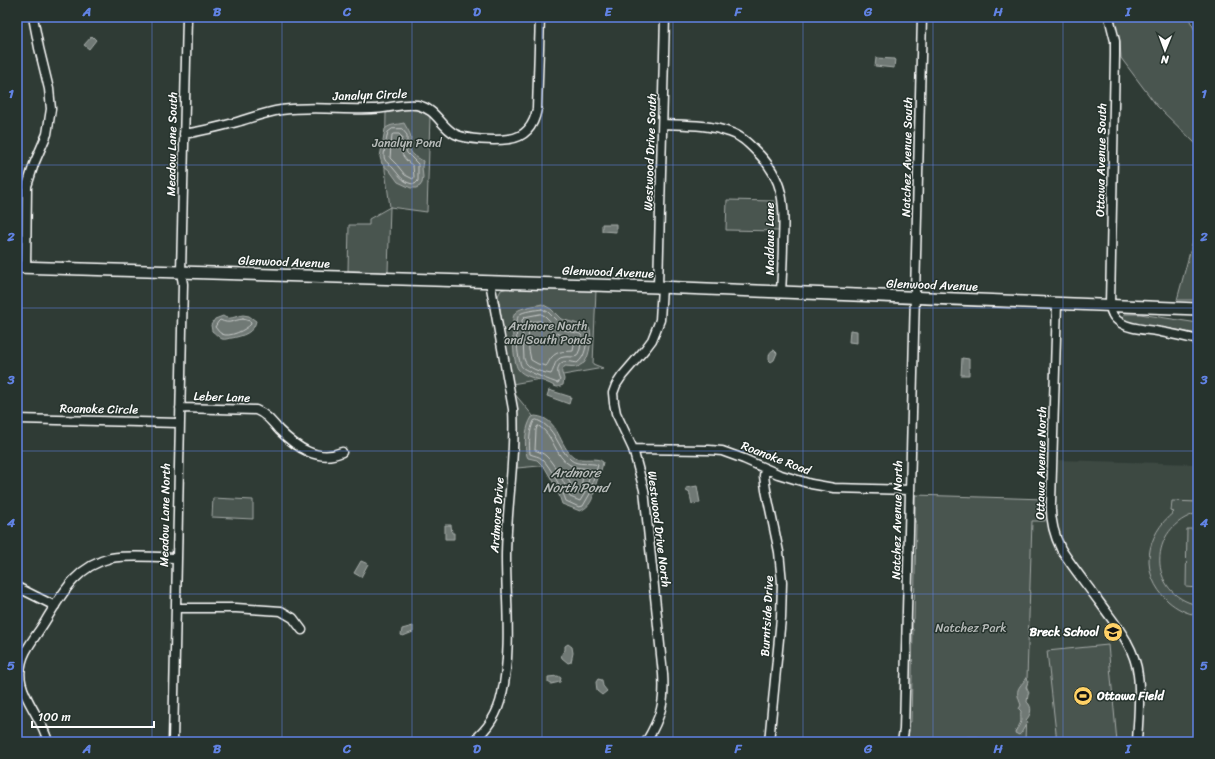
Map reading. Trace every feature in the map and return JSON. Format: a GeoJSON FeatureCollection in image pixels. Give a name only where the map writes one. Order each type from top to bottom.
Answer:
{"type":"FeatureCollection","features":[{"type":"Feature","properties":{"kind":"street"},"geometry":{"type":"LineString","coordinates":[[21,267],[28,186],[34,164],[47,134],[51,109],[49,89],[33,17]]}},
{"type":"Feature","properties":{"kind":"street","name":"Meadow Lane South"},"geometry":{"type":"LineString","coordinates":[[181,272],[186,17]]}},
{"type":"Feature","properties":{"kind":"street","name":"Janalyn Circle"},"geometry":{"type":"LineString","coordinates":[[184,134],[217,127],[279,110],[371,109],[410,105],[424,107],[430,110],[455,134],[475,138],[516,138],[524,134],[529,129],[538,109],[540,17]]}},
{"type":"Feature","properties":{"kind":"street","name":"Westwood Drive South"},"geometry":{"type":"LineString","coordinates":[[660,287],[665,17]]}},
{"type":"Feature","properties":{"kind":"street","name":"Natchez Avenue South"},"geometry":{"type":"LineString","coordinates":[[915,298],[922,17]]}},
{"type":"Feature","properties":{"kind":"street","name":"Ottawa Avenue South"},"geometry":{"type":"LineString","coordinates":[[1109,17],[1115,41],[1116,55],[1110,305]]}},
{"type":"Feature","properties":{"kind":"street","name":"Maddaus Lane"},"geometry":{"type":"LineString","coordinates":[[663,124],[708,127],[730,132],[747,142],[769,166],[778,184],[784,206],[781,292]]}},
{"type":"Feature","properties":{"kind":"street","name":"Glenwood Avenue"},"geometry":{"type":"LineString","coordinates":[[21,267],[660,287],[1198,309]]}},
{"type":"Feature","properties":{"kind":"street"},"geometry":{"type":"LineString","coordinates":[[180,408],[183,284],[181,272]]}},
{"type":"Feature","properties":{"kind":"street","name":"Ardmore Drive"},"geometry":{"type":"LineString","coordinates":[[472,742],[486,729],[494,718],[502,695],[506,674],[507,656],[506,557],[514,446],[514,424],[512,402],[490,282]]}},
{"type":"Feature","properties":{"kind":"street","name":"Westwood Drive North"},"geometry":{"type":"LineString","coordinates":[[646,742],[661,712],[664,690],[644,490],[633,449],[616,413],[613,393],[622,376],[652,340],[660,320],[660,287]]}},
{"type":"Feature","properties":{"kind":"street","name":"Natchez Avenue North"},"geometry":{"type":"LineString","coordinates":[[902,742],[904,730],[915,298]]}},
{"type":"Feature","properties":{"kind":"street","name":"Ottawa Avenue North"},"geometry":{"type":"LineString","coordinates":[[1057,303],[1050,506],[1052,524],[1055,538],[1061,549],[1119,629],[1136,664],[1139,693],[1137,742]]}},
{"type":"Feature","properties":{"kind":"street"},"geometry":{"type":"LineString","coordinates":[[1110,305],[1113,317],[1120,323],[1127,326],[1198,340]]}},
{"type":"Feature","properties":{"kind":"street","name":"Meadow Lane North"},"geometry":{"type":"LineString","coordinates":[[172,742],[180,408]]}},
{"type":"Feature","properties":{"kind":"street","name":"Leber Lane"},"geometry":{"type":"LineString","coordinates":[[180,408],[256,410],[263,413],[293,443],[306,451],[324,456],[342,452]]}},
{"type":"Feature","properties":{"kind":"street","name":"Roanoke Circle"},"geometry":{"type":"LineString","coordinates":[[17,419],[179,423]]}},
{"type":"Feature","properties":{"kind":"street","name":"Roanoke Road"},"geometry":{"type":"LineString","coordinates":[[633,449],[722,451],[733,454],[797,481],[822,487],[910,490]]}},
{"type":"Feature","properties":{"kind":"street","name":"Burntside Drive"},"geometry":{"type":"LineString","coordinates":[[765,468],[764,476],[766,490],[779,552],[782,582],[781,618],[770,742]]}},
{"type":"Feature","properties":{"kind":"street"},"geometry":{"type":"LineString","coordinates":[[48,742],[26,695],[20,679],[20,672],[26,651],[73,580],[87,568],[120,557],[176,558]]}},
{"type":"Feature","properties":{"kind":"street"},"geometry":{"type":"LineString","coordinates":[[17,587],[55,606]]}},
{"type":"Feature","properties":{"kind":"street"},"geometry":{"type":"LineString","coordinates":[[176,608],[236,608],[281,611],[293,618],[302,630]]}},
{"type":"Feature","properties":{"kind":"shaded area","name":"Breck School"},"geometry":{"type":"Polygon","coordinates":[[[1058,460],[1198,464],[1198,742],[1025,742],[1032,521],[1057,521],[1058,460]]]}},
{"type":"Feature","properties":{"kind":"green space"},"geometry":{"type":"Polygon","coordinates":[[[1113,17],[1188,17],[1198,36],[1198,146],[1157,106],[1121,58],[1120,42],[1113,17]]]}},
{"type":"Feature","properties":{"kind":"green space","name":"Janalyn Pond"},"geometry":{"type":"Polygon","coordinates":[[[408,109],[417,110],[430,116],[427,212],[390,207],[385,170],[386,113],[408,109]]]}},
{"type":"Feature","properties":{"kind":"green space"},"geometry":{"type":"Polygon","coordinates":[[[727,200],[774,201],[779,208],[779,231],[726,230],[727,200]]]}},
{"type":"Feature","properties":{"kind":"green space"},"geometry":{"type":"Polygon","coordinates":[[[390,207],[388,272],[348,271],[349,225],[369,225],[369,219],[390,207]]]}},
{"type":"Feature","properties":{"kind":"green space"},"geometry":{"type":"Polygon","coordinates":[[[1198,222],[1198,300],[1177,300],[1198,222]]]}},
{"type":"Feature","properties":{"kind":"green space","name":"Ardmore North and South Ponds"},"geometry":{"type":"Polygon","coordinates":[[[508,288],[596,290],[593,364],[603,368],[512,384],[498,296],[501,290],[508,288]]]}},
{"type":"Feature","properties":{"kind":"green space"},"geometry":{"type":"Polygon","coordinates":[[[1124,314],[1140,314],[1198,323],[1198,334],[1155,326],[1133,324],[1124,321],[1124,314]]]}},
{"type":"Feature","properties":{"kind":"green space"},"geometry":{"type":"Polygon","coordinates":[[[514,393],[572,463],[517,468],[518,421],[514,393]]]}},
{"type":"Feature","properties":{"kind":"green space","name":"Natchez Park"},"geometry":{"type":"Polygon","coordinates":[[[915,495],[1045,499],[1045,521],[1032,521],[1025,742],[908,742],[909,722],[911,722],[912,620],[914,619],[916,522],[915,495]]]}},
{"type":"Feature","properties":{"kind":"green space"},"geometry":{"type":"Polygon","coordinates":[[[213,498],[253,500],[253,519],[212,517],[213,498]]]}},
{"type":"Feature","properties":{"kind":"green space"},"geometry":{"type":"Polygon","coordinates":[[[1172,501],[1198,502],[1198,513],[1181,520],[1169,531],[1162,545],[1160,560],[1162,575],[1169,588],[1181,599],[1198,605],[1198,615],[1182,610],[1168,601],[1159,590],[1153,579],[1150,567],[1149,555],[1152,543],[1164,521],[1174,512],[1171,511],[1172,501]]]}},
{"type":"Feature","properties":{"kind":"green space"},"geometry":{"type":"Polygon","coordinates":[[[1187,529],[1198,529],[1198,588],[1186,587],[1187,529]]]}},
{"type":"Feature","properties":{"kind":"green space","name":"Ottawa Field"},"geometry":{"type":"Polygon","coordinates":[[[1108,645],[1117,742],[1057,742],[1047,651],[1108,645]]]}},
{"type":"Feature","properties":{"kind":"water"},"geometry":{"type":"Polygon","coordinates":[[[92,36],[96,40],[89,49],[84,45],[92,36]]]}},
{"type":"Feature","properties":{"kind":"water"},"geometry":{"type":"Polygon","coordinates":[[[876,58],[895,59],[894,68],[875,66],[876,58]]]}},
{"type":"Feature","properties":{"kind":"water","name":"Janalyn Pond"},"geometry":{"type":"Polygon","coordinates":[[[404,123],[411,136],[409,146],[411,151],[423,161],[422,183],[416,188],[411,188],[398,182],[390,171],[382,164],[380,157],[385,129],[391,125],[404,123]]]}},
{"type":"Feature","properties":{"kind":"water"},"geometry":{"type":"Polygon","coordinates":[[[602,224],[616,224],[616,232],[602,231],[602,224]]]}},
{"type":"Feature","properties":{"kind":"water"},"geometry":{"type":"Polygon","coordinates":[[[542,304],[551,309],[561,319],[585,326],[590,329],[590,346],[586,360],[578,367],[565,366],[562,372],[564,379],[563,385],[558,387],[520,372],[515,360],[513,345],[514,315],[518,310],[542,304]]]}},
{"type":"Feature","properties":{"kind":"water"},"geometry":{"type":"Polygon","coordinates":[[[243,315],[249,316],[256,321],[253,328],[247,333],[236,337],[222,339],[212,331],[211,325],[215,319],[223,316],[230,318],[243,315]]]}},
{"type":"Feature","properties":{"kind":"water"},"geometry":{"type":"Polygon","coordinates":[[[850,330],[857,331],[857,343],[849,342],[850,330]]]}},
{"type":"Feature","properties":{"kind":"water"},"geometry":{"type":"Polygon","coordinates":[[[774,350],[777,353],[774,360],[771,362],[769,360],[770,354],[771,351],[774,350]]]}},
{"type":"Feature","properties":{"kind":"water"},"geometry":{"type":"Polygon","coordinates":[[[962,358],[969,359],[969,375],[961,375],[962,358]]]}},
{"type":"Feature","properties":{"kind":"water"},"geometry":{"type":"Polygon","coordinates":[[[549,390],[571,397],[569,404],[547,396],[549,390]]]}},
{"type":"Feature","properties":{"kind":"water","name":"Ardmore North Pond"},"geometry":{"type":"Polygon","coordinates":[[[535,416],[543,418],[554,427],[569,452],[574,457],[581,459],[597,459],[603,462],[592,499],[585,509],[580,511],[562,504],[557,489],[545,468],[537,460],[528,458],[525,441],[530,421],[532,417],[535,416]]]}},
{"type":"Feature","properties":{"kind":"water"},"geometry":{"type":"Polygon","coordinates":[[[697,486],[700,503],[692,504],[689,491],[687,492],[686,488],[697,486]]]}},
{"type":"Feature","properties":{"kind":"water"},"geometry":{"type":"Polygon","coordinates":[[[445,525],[451,525],[452,533],[454,533],[454,539],[445,539],[445,525]]]}},
{"type":"Feature","properties":{"kind":"water"},"geometry":{"type":"Polygon","coordinates":[[[361,561],[368,564],[361,577],[354,573],[361,561]]]}},
{"type":"Feature","properties":{"kind":"water"},"geometry":{"type":"Polygon","coordinates":[[[413,626],[413,632],[403,636],[401,635],[402,629],[413,626]]]}},
{"type":"Feature","properties":{"kind":"water"},"geometry":{"type":"Polygon","coordinates":[[[568,644],[572,647],[573,653],[571,662],[568,663],[562,658],[561,655],[565,650],[565,646],[568,644]]]}},
{"type":"Feature","properties":{"kind":"water"},"geometry":{"type":"Polygon","coordinates":[[[558,676],[561,678],[560,682],[551,684],[548,682],[548,677],[558,676]]]}},
{"type":"Feature","properties":{"kind":"water"},"geometry":{"type":"Polygon","coordinates":[[[1027,678],[1028,682],[1026,687],[1029,693],[1027,702],[1031,711],[1026,720],[1028,723],[1019,735],[1015,733],[1021,721],[1021,711],[1019,709],[1021,705],[1018,690],[1027,678]]]}},
{"type":"Feature","properties":{"kind":"water"},"geometry":{"type":"Polygon","coordinates":[[[598,679],[602,680],[603,686],[607,691],[602,695],[597,691],[596,682],[598,679]]]}},
{"type":"Feature","properties":{"kind":"water"},"geometry":{"type":"Polygon","coordinates":[[[967,737],[978,737],[979,740],[984,742],[966,742],[967,737]]]}},
{"type":"Feature","properties":{"kind":"water"},"geometry":{"type":"Polygon","coordinates":[[[962,740],[966,742],[955,742],[962,740]]]}},
{"type":"Feature","properties":{"kind":"place","name":"Breck School"},"geometry":{"type":"Point","coordinates":[1113,632]}},
{"type":"Feature","properties":{"kind":"place","name":"Ottawa Field"},"geometry":{"type":"Point","coordinates":[1083,696]}}]}
